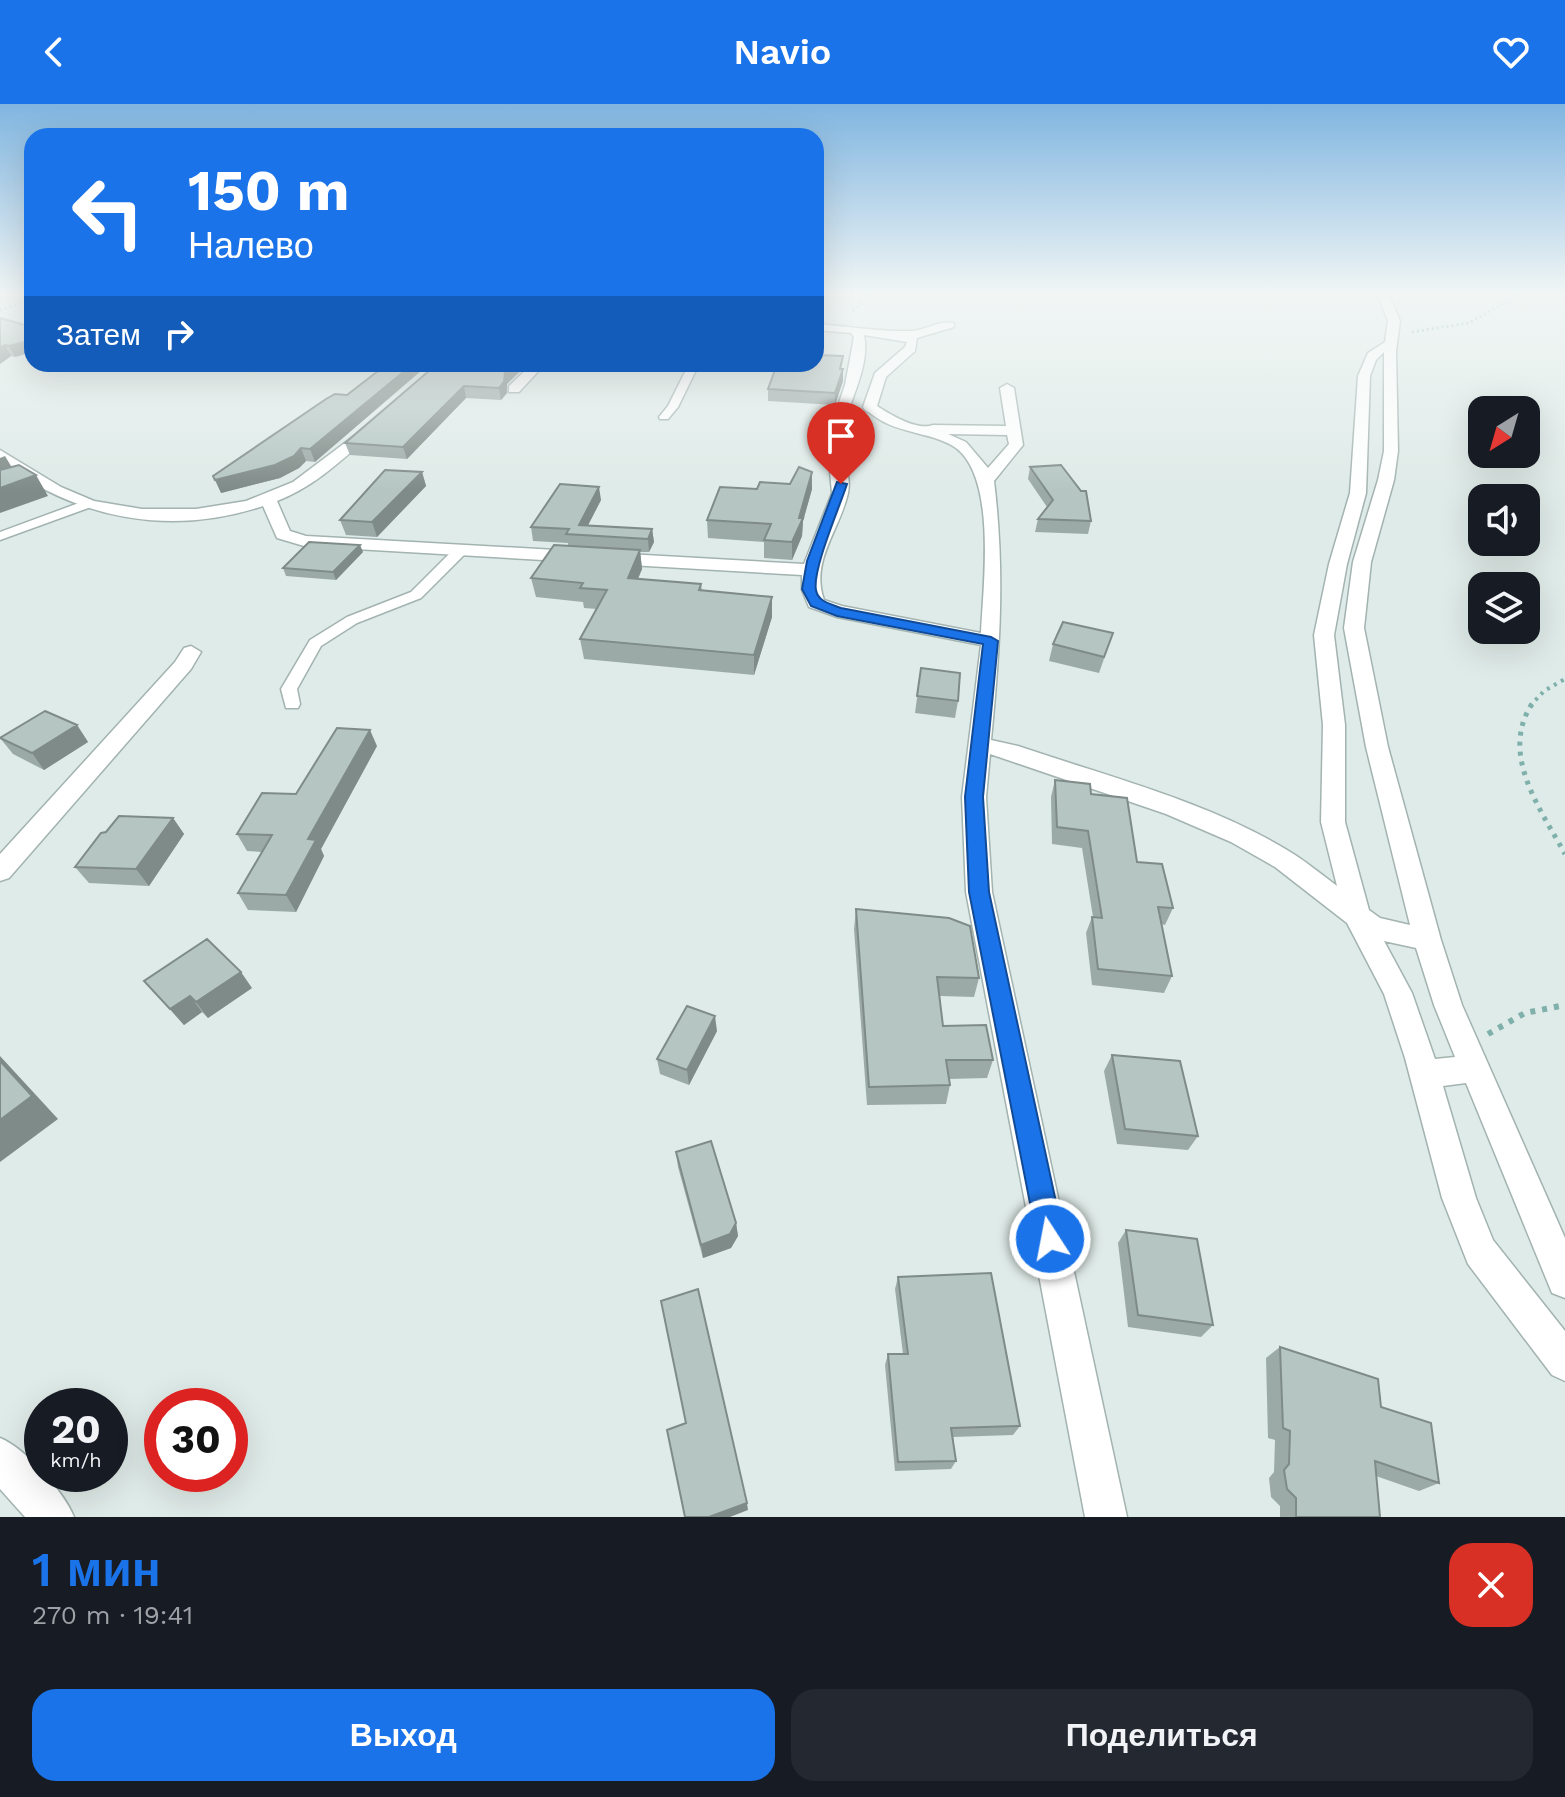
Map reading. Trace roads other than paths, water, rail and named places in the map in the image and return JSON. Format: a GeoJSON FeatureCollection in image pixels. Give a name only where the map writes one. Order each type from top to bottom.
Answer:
{"type":"FeatureCollection","features":[{"type":"Feature","properties":{"kind":"street"},"geometry":{"type":"LineString","coordinates":[[857,359],[850,393],[840,413],[833,447],[841,484],[812,570],[809,589],[816,603],[837,611],[991,641]]}},
{"type":"Feature","properties":{"kind":"street"},"geometry":{"type":"LineString","coordinates":[[898,359],[880,376],[870,407],[892,421],[961,445],[979,464],[986,480],[993,546],[991,641],[974,797],[979,892],[1106,1517]]}},
{"type":"Feature","properties":{"kind":"street"},"geometry":{"type":"LineString","coordinates":[[1370,359],[1364,376],[1358,493],[1338,564],[1324,635],[1334,725],[1333,822],[1358,918],[1398,993],[1459,1198],[1480,1252],[1565,1362]]}},
{"type":"Feature","properties":{"kind":"street"},"geometry":{"type":"LineString","coordinates":[[1392,359],[1391,451],[1386,480],[1362,562],[1354,628],[1377,747],[1427,940],[1448,1005],[1565,1280]]}},
{"type":"Feature","properties":{"kind":"street"},"geometry":{"type":"LineString","coordinates":[[514,389],[531,372]]}},
{"type":"Feature","properties":{"kind":"street"},"geometry":{"type":"LineString","coordinates":[[986,480],[1016,445],[1007,388]]}},
{"type":"Feature","properties":{"kind":"street"},"geometry":{"type":"LineString","coordinates":[[0,454],[34,477],[87,504],[136,513],[193,514],[269,500],[301,484],[381,418]]}},
{"type":"Feature","properties":{"kind":"street"},"geometry":{"type":"LineString","coordinates":[[915,428],[1015,431]]}},
{"type":"Feature","properties":{"kind":"street"},"geometry":{"type":"LineString","coordinates":[[269,500],[283,534],[304,541],[812,570]]}},
{"type":"Feature","properties":{"kind":"street"},"geometry":{"type":"LineString","coordinates":[[0,871],[184,665],[191,652]]}},
{"type":"Feature","properties":{"kind":"street"},"geometry":{"type":"LineString","coordinates":[[980,745],[1010,751],[1240,836],[1284,860],[1372,927],[1427,940]]}},
{"type":"Feature","properties":{"kind":"street"},"geometry":{"type":"LineString","coordinates":[[1424,1074],[1471,1059]]}},
{"type":"Feature","properties":{"kind":"street"},"geometry":{"type":"LineString","coordinates":[[0,1458],[53,1517]]}},
{"type":"Feature","properties":{"kind":"lane"},"geometry":{"type":"LineString","coordinates":[[664,417],[673,407],[690,372]]}},
{"type":"Feature","properties":{"kind":"lane"},"geometry":{"type":"LineString","coordinates":[[13,484],[34,477]]}},
{"type":"Feature","properties":{"kind":"lane"},"geometry":{"type":"LineString","coordinates":[[0,536],[87,504]]}},
{"type":"Feature","properties":{"kind":"lane"},"geometry":{"type":"LineString","coordinates":[[292,704],[289,689],[315,643],[352,620],[416,595],[460,551]]}}]}
